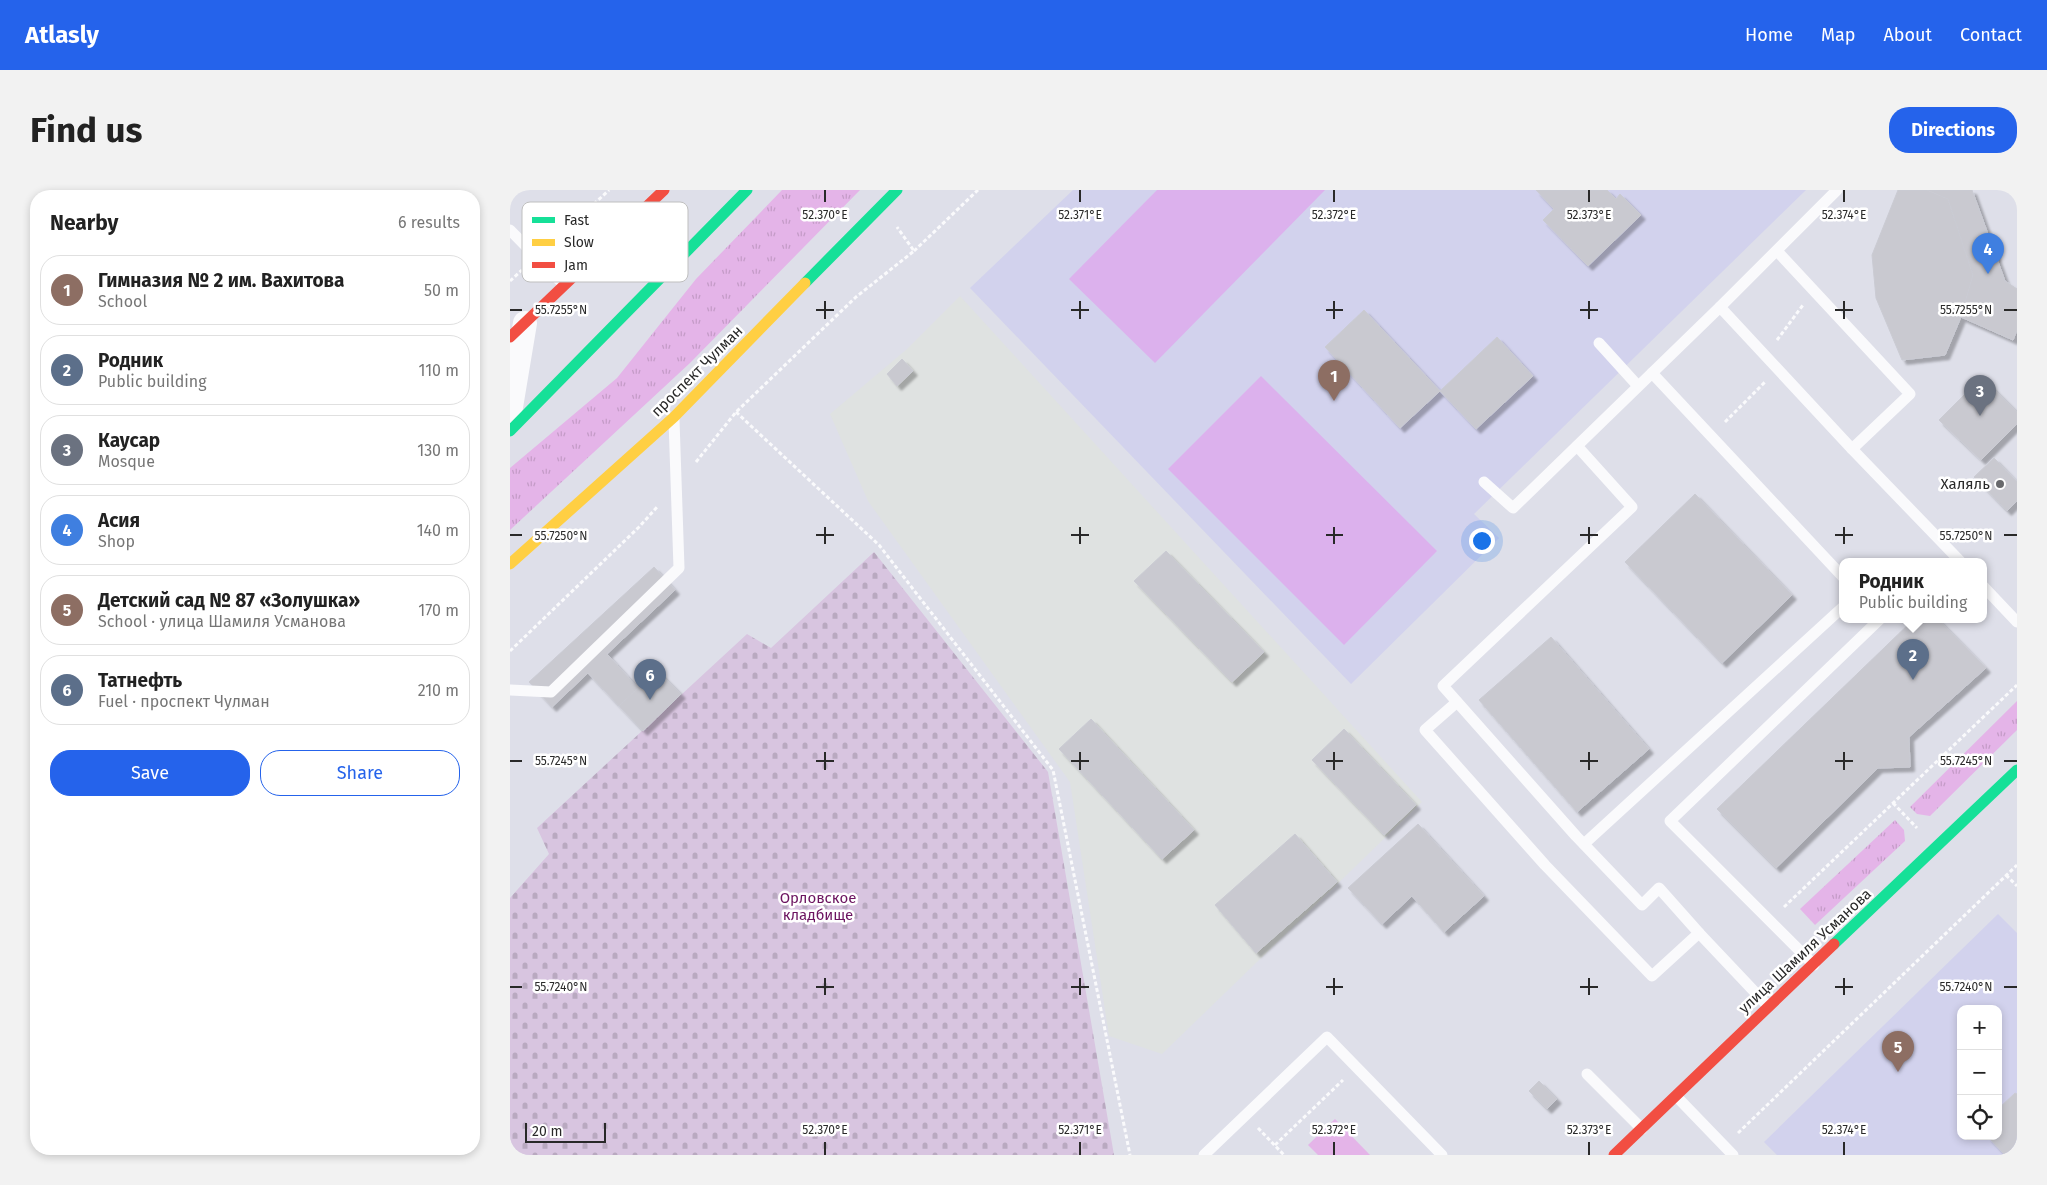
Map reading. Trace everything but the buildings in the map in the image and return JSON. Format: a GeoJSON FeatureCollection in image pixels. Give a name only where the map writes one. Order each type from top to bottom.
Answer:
{"type":"FeatureCollection","features":[{"type":"Feature","properties":{"kind":"main road"},"geometry":{"type":"LineString","coordinates":[[651,202],[664,190]]}},
{"type":"Feature","properties":{"kind":"main road"},"geometry":{"type":"LineString","coordinates":[[688,250],[747,190]]}},
{"type":"Feature","properties":{"kind":"main road","name":"проспект Чулман"},"geometry":{"type":"LineString","coordinates":[[510,564],[674,417],[897,190]]}},
{"type":"Feature","properties":{"kind":"main road"},"geometry":{"type":"LineString","coordinates":[[517,330],[567,282]]}},
{"type":"Feature","properties":{"kind":"main road"},"geometry":{"type":"LineString","coordinates":[[510,431],[657,282]]}},
{"type":"Feature","properties":{"kind":"main road","name":"улица Шамиля Усманова"},"geometry":{"type":"LineString","coordinates":[[1614,1155],[2017,770]]}},
{"type":"Feature","properties":{"kind":"street"},"geometry":{"type":"LineString","coordinates":[[510,413],[517,330]]}},
{"type":"Feature","properties":{"kind":"lane"},"geometry":{"type":"LineString","coordinates":[[1484,482],[1513,508],[1838,190]]}},
{"type":"Feature","properties":{"kind":"lane"},"geometry":{"type":"LineString","coordinates":[[510,230],[522,242]]}},
{"type":"Feature","properties":{"kind":"lane"},"geometry":{"type":"LineString","coordinates":[[1776,251],[1910,394],[1852,449]]}},
{"type":"Feature","properties":{"kind":"lane"},"geometry":{"type":"LineString","coordinates":[[561,282],[564,285]]}},
{"type":"Feature","properties":{"kind":"lane"},"geometry":{"type":"LineString","coordinates":[[1720,307],[1852,449],[1957,558]]}},
{"type":"Feature","properties":{"kind":"lane"},"geometry":{"type":"LineString","coordinates":[[1599,343],[1638,386]]}},
{"type":"Feature","properties":{"kind":"lane"},"geometry":{"type":"LineString","coordinates":[[1652,373],[1839,573]]}},
{"type":"Feature","properties":{"kind":"lane"},"geometry":{"type":"LineString","coordinates":[[510,690],[551,692],[679,568],[674,417]]}},
{"type":"Feature","properties":{"kind":"lane"},"geometry":{"type":"LineString","coordinates":[[1577,446],[1632,507],[1443,686],[1584,844],[1642,905],[1659,888],[1768,1006]]}},
{"type":"Feature","properties":{"kind":"lane"},"geometry":{"type":"LineString","coordinates":[[1987,590],[2017,622]]}},
{"type":"Feature","properties":{"kind":"lane"},"geometry":{"type":"LineString","coordinates":[[1584,844],[1839,611]]}},
{"type":"Feature","properties":{"kind":"lane"},"geometry":{"type":"LineString","coordinates":[[1814,965],[1670,820],[1876,623]]}},
{"type":"Feature","properties":{"kind":"lane"},"geometry":{"type":"LineString","coordinates":[[1457,702],[1425,730],[1545,865],[1652,976],[1699,933]]}},
{"type":"Feature","properties":{"kind":"lane"},"geometry":{"type":"LineString","coordinates":[[1204,1155],[1326,1037],[1442,1155]]}},
{"type":"Feature","properties":{"kind":"lane"},"geometry":{"type":"LineString","coordinates":[[1587,1074],[1642,1129]]}},
{"type":"Feature","properties":{"kind":"lane"},"geometry":{"type":"LineString","coordinates":[[1676,1096],[1733,1155]]}},
{"type":"Feature","properties":{"kind":"path"},"geometry":{"type":"LineString","coordinates":[[596,202],[609,190]]}},
{"type":"Feature","properties":{"kind":"path"},"geometry":{"type":"LineString","coordinates":[[510,651],[639,527],[676,486],[736,412],[856,297],[914,251],[978,190]]}},
{"type":"Feature","properties":{"kind":"path"},"geometry":{"type":"LineString","coordinates":[[903,234],[914,251]]}},
{"type":"Feature","properties":{"kind":"path"},"geometry":{"type":"LineString","coordinates":[[1765,356],[1814,291]]}},
{"type":"Feature","properties":{"kind":"path"},"geometry":{"type":"LineString","coordinates":[[1711,436],[1778,369]]}},
{"type":"Feature","properties":{"kind":"path"},"geometry":{"type":"LineString","coordinates":[[736,412],[879,545],[1053,770],[1130,1155]]}},
{"type":"Feature","properties":{"kind":"path"},"geometry":{"type":"LineString","coordinates":[[1770,921],[2017,685]]}},
{"type":"Feature","properties":{"kind":"path"},"geometry":{"type":"LineString","coordinates":[[1893,803],[1936,848]]}},
{"type":"Feature","properties":{"kind":"path"},"geometry":{"type":"LineString","coordinates":[[1725,1146],[2017,865]]}},
{"type":"Feature","properties":{"kind":"path"},"geometry":{"type":"LineString","coordinates":[[2006,875],[2017,886]]}},
{"type":"Feature","properties":{"kind":"path"},"geometry":{"type":"LineString","coordinates":[[1275,1145],[1357,1067]]}},
{"type":"Feature","properties":{"kind":"path"},"geometry":{"type":"LineString","coordinates":[[1246,1115],[1284,1155]]}},
{"type":"Feature","properties":{"kind":"shaded area"},"geometry":{"type":"Polygon","coordinates":[[[1073,190],[1806,190],[1474,514],[1499,538],[1351,684],[970,288],[1073,190]]]}},
{"type":"Feature","properties":{"kind":"shaded area"},"geometry":{"type":"Polygon","coordinates":[[[1157,190],[1325,190],[1155,363],[1069,279],[1157,190]]]}},
{"type":"Feature","properties":{"kind":"shaded area"},"geometry":{"type":"Polygon","coordinates":[[[960,296],[1422,802],[1162,1054],[1109,1036],[1070,782],[868,501],[830,414],[907,349],[960,296]]]}},
{"type":"Feature","properties":{"kind":"shaded area"},"geometry":{"type":"Polygon","coordinates":[[[1261,376],[1437,551],[1344,645],[1168,469],[1261,376]]]}},
{"type":"Feature","properties":{"kind":"shaded area"},"geometry":{"type":"Polygon","coordinates":[[[1998,914],[2017,933],[2017,1155],[1777,1155],[1764,1142],[1998,914]]]}},
{"type":"Feature","properties":{"kind":"green space"},"geometry":{"type":"Polygon","coordinates":[[[782,190],[860,190],[690,363],[510,530],[510,468],[617,378],[696,279],[782,190]]]}},
{"type":"Feature","properties":{"kind":"green space","name":"Орловское кладбище"},"geometry":{"type":"Polygon","coordinates":[[[874,552],[1048,772],[1114,1155],[510,1155],[510,898],[549,854],[537,828],[747,634],[771,648],[874,552]]]}},
{"type":"Feature","properties":{"kind":"green space"},"geometry":{"type":"Polygon","coordinates":[[[2017,701],[2017,730],[1930,816],[1917,814],[1910,807],[2017,701]]]}},
{"type":"Feature","properties":{"kind":"green space"},"geometry":{"type":"Polygon","coordinates":[[[1895,820],[1904,830],[1905,841],[1815,925],[1800,909],[1895,820]]]}},
{"type":"Feature","properties":{"kind":"green space"},"geometry":{"type":"Polygon","coordinates":[[[1335,1119],[1370,1155],[1318,1155],[1308,1145],[1335,1119]]]}},
{"type":"Feature","properties":{"kind":"traffic: fast"},"geometry":{"type":"LineString","coordinates":[[688,250],[747,190]]}},
{"type":"Feature","properties":{"kind":"traffic: fast"},"geometry":{"type":"LineString","coordinates":[[805,283],[897,190]]}},
{"type":"Feature","properties":{"kind":"traffic: fast"},"geometry":{"type":"LineString","coordinates":[[510,431],[657,282]]}},
{"type":"Feature","properties":{"kind":"traffic: fast"},"geometry":{"type":"LineString","coordinates":[[1834,944],[2017,770]]}},
{"type":"Feature","properties":{"kind":"traffic: slow"},"geometry":{"type":"LineString","coordinates":[[510,564],[674,417],[805,283]]}},
{"type":"Feature","properties":{"kind":"traffic: jam"},"geometry":{"type":"LineString","coordinates":[[651,202],[664,190]]}},
{"type":"Feature","properties":{"kind":"traffic: jam"},"geometry":{"type":"LineString","coordinates":[[510,337],[568,282]]}},
{"type":"Feature","properties":{"kind":"traffic: jam"},"geometry":{"type":"LineString","coordinates":[[1614,1155],[1834,944]]}},
{"type":"Feature","properties":{"kind":"place","name":"Асия"},"geometry":{"type":"Point","coordinates":[1988,274]}},
{"type":"Feature","properties":{"kind":"place","name":"Гимназия № 2 им. Вахитова"},"geometry":{"type":"Point","coordinates":[1334,401]}},
{"type":"Feature","properties":{"kind":"place","name":"Каусар"},"geometry":{"type":"Point","coordinates":[1980,416]}},
{"type":"Feature","properties":{"kind":"place","name":"Халяль"},"geometry":{"type":"Point","coordinates":[2000,484]}},
{"type":"Feature","properties":{"kind":"place","name":"Родник"},"geometry":{"type":"Point","coordinates":[1913,680]}},
{"type":"Feature","properties":{"kind":"place","name":"Татнефть"},"geometry":{"type":"Point","coordinates":[650,700]}},
{"type":"Feature","properties":{"kind":"place","name":"Детский сад № 87 «Золушка»"},"geometry":{"type":"Point","coordinates":[1898,1072]}}]}
